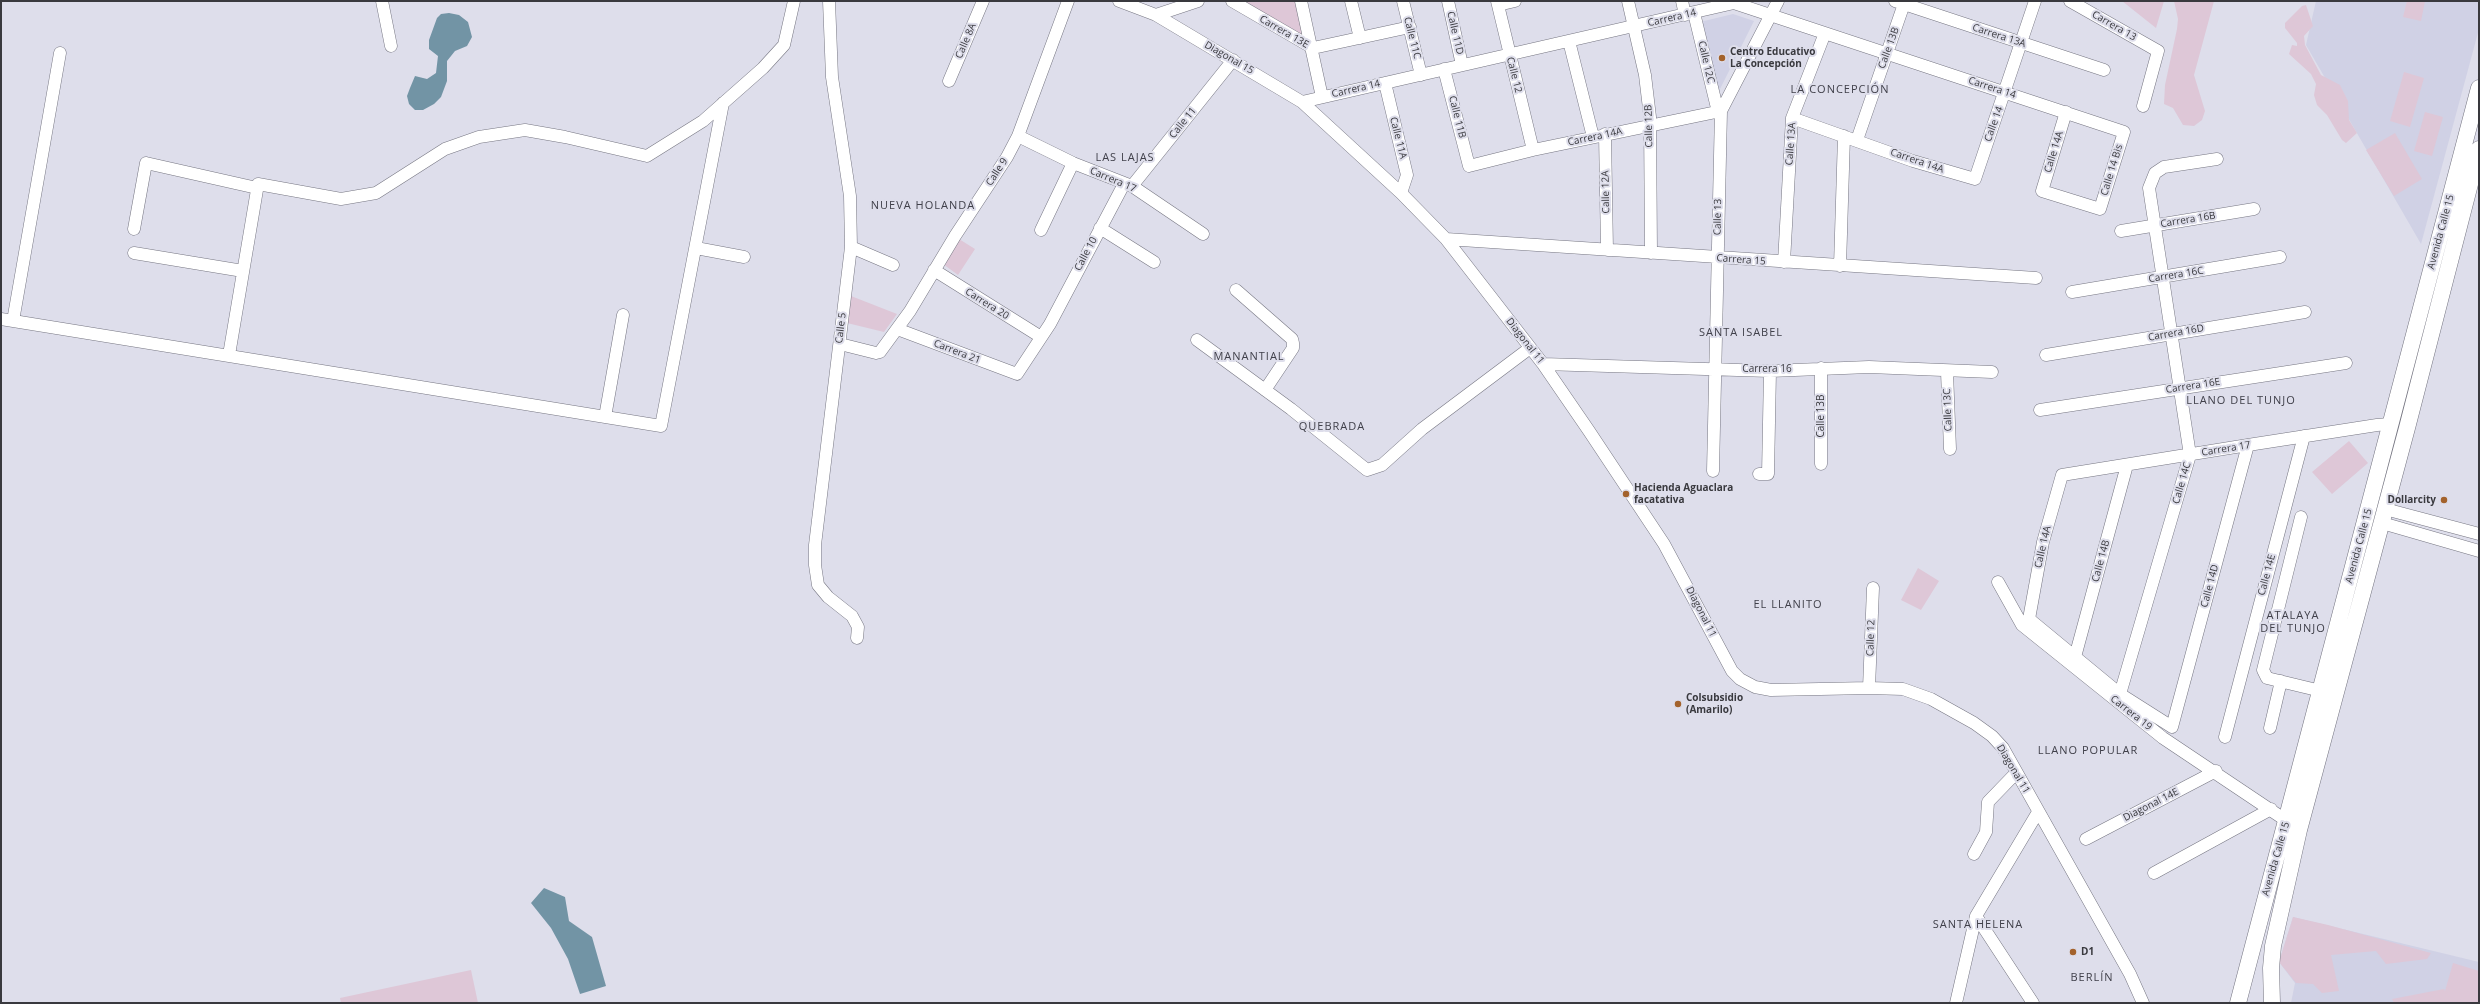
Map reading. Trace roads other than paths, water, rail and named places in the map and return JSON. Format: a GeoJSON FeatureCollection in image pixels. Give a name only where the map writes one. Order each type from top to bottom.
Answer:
{"type":"FeatureCollection","features":[{"type":"Feature","properties":{"kind":"main road","name":"Avenida Calle 15"},"geometry":{"type":"LineString","coordinates":[[2238,1003],[2479,88]]}},
{"type":"Feature","properties":{"kind":"main road","name":"Avenida Calle 15"},"geometry":{"type":"LineString","coordinates":[[2272,1003],[2271,968],[2273,946],[2299,830],[2384,516],[2479,149]]}},
{"type":"Feature","properties":{"kind":"main road"},"geometry":{"type":"LineString","coordinates":[[2390,424],[2407,428]]}},
{"type":"Feature","properties":{"kind":"street"},"geometry":{"type":"LineString","coordinates":[[382,1],[391,46]]}},
{"type":"Feature","properties":{"kind":"street"},"geometry":{"type":"LineString","coordinates":[[230,356],[258,184],[341,200],[376,193],[445,149],[479,137],[525,130],[565,136],[647,156],[703,121],[763,68],[784,44],[794,1]]}},
{"type":"Feature","properties":{"kind":"street","name":"Calle 5"},"geometry":{"type":"LineString","coordinates":[[829,1],[832,77],[850,196],[851,247],[815,545],[815,565],[818,585],[828,597],[852,616],[858,627],[856,638]]}},
{"type":"Feature","properties":{"kind":"street","name":"Calle 8A"},"geometry":{"type":"LineString","coordinates":[[949,80],[983,1]]}},
{"type":"Feature","properties":{"kind":"street","name":"Calle 9"},"geometry":{"type":"LineString","coordinates":[[840,344],[876,353],[884,349],[1007,157],[1018,136],[1068,1]]}},
{"type":"Feature","properties":{"kind":"street"},"geometry":{"type":"LineString","coordinates":[[1119,1],[1156,15],[1198,1]]}},
{"type":"Feature","properties":{"kind":"street","name":"Carrera 13E"},"geometry":{"type":"LineString","coordinates":[[1232,1],[1313,48],[1410,27]]}},
{"type":"Feature","properties":{"kind":"street"},"geometry":{"type":"LineString","coordinates":[[1301,1],[1313,48],[1322,97]]}},
{"type":"Feature","properties":{"kind":"street"},"geometry":{"type":"LineString","coordinates":[[1351,1],[1360,38]]}},
{"type":"Feature","properties":{"kind":"street","name":"Calle 11C"},"geometry":{"type":"LineString","coordinates":[[1403,1],[1421,75]]}},
{"type":"Feature","properties":{"kind":"street","name":"Calle 11D"},"geometry":{"type":"LineString","coordinates":[[1448,1],[1462,65]]}},
{"type":"Feature","properties":{"kind":"street"},"geometry":{"type":"LineString","coordinates":[[1498,3],[1515,1]]}},
{"type":"Feature","properties":{"kind":"street","name":"Calle 12B"},"geometry":{"type":"LineString","coordinates":[[1628,1],[1645,75],[1649,125],[1651,253]]}},
{"type":"Feature","properties":{"kind":"street","name":"Calle 12C"},"geometry":{"type":"LineString","coordinates":[[1682,1],[1690,14],[1719,111]]}},
{"type":"Feature","properties":{"kind":"street","name":"Calle 13"},"geometry":{"type":"LineString","coordinates":[[1713,472],[1718,258],[1719,111],[1778,1]]}},
{"type":"Feature","properties":{"kind":"street","name":"Calle 14"},"geometry":{"type":"LineString","coordinates":[[1975,179],[2006,92],[2035,1]]}},
{"type":"Feature","properties":{"kind":"street","name":"Carrera 13"},"geometry":{"type":"LineString","coordinates":[[2070,1],[2090,6],[2158,51],[2143,106]]}},
{"type":"Feature","properties":{"kind":"street","name":"Carrera 14"},"geometry":{"type":"LineString","coordinates":[[1302,102],[1690,14],[1734,2],[2124,132]]}},
{"type":"Feature","properties":{"kind":"street","name":"Carrera 13A"},"geometry":{"type":"LineString","coordinates":[[1902,2],[2104,70]]}},
{"type":"Feature","properties":{"kind":"street","name":"Calle 13B"},"geometry":{"type":"LineString","coordinates":[[1857,140],[1902,2]]}},
{"type":"Feature","properties":{"kind":"street","name":"Calle 12"},"geometry":{"type":"LineString","coordinates":[[1498,3],[1509,55],[1533,150]]}},
{"type":"Feature","properties":{"kind":"street","name":"Diagonal 15"},"geometry":{"type":"LineString","coordinates":[[1156,15],[1302,102]]}},
{"type":"Feature","properties":{"kind":"street","name":"Calle 13A"},"geometry":{"type":"LineString","coordinates":[[1784,262],[1792,118],[1825,33]]}},
{"type":"Feature","properties":{"kind":"street","name":"Calle 12A"},"geometry":{"type":"LineString","coordinates":[[1569,41],[1599,136],[1607,250]]}},
{"type":"Feature","properties":{"kind":"street"},"geometry":{"type":"LineString","coordinates":[[60,53],[7,320],[661,426],[724,102]]}},
{"type":"Feature","properties":{"kind":"street","name":"Calle 11"},"geometry":{"type":"LineString","coordinates":[[1128,185],[1233,60]]}},
{"type":"Feature","properties":{"kind":"street","name":"Calle 11B"},"geometry":{"type":"LineString","coordinates":[[1444,69],[1469,166]]}},
{"type":"Feature","properties":{"kind":"street","name":"Calle 11A"},"geometry":{"type":"LineString","coordinates":[[1385,83],[1407,175],[1401,193]]}},
{"type":"Feature","properties":{"kind":"street","name":"Diagonal 11"},"geometry":{"type":"LineString","coordinates":[[1302,102],[1401,193],[1446,239],[1543,364],[1664,544],[1732,671],[1740,680],[1754,688],[1771,690],[1869,688],[1903,689],[1916,693],[1974,723],[2003,748],[2126,967],[2144,1003]]}},
{"type":"Feature","properties":{"kind":"street","name":"Carrera 14A"},"geometry":{"type":"LineString","coordinates":[[1469,166],[1533,150],[1719,111]]}},
{"type":"Feature","properties":{"kind":"street","name":"Calle 14A"},"geometry":{"type":"LineString","coordinates":[[2066,112],[2042,191],[2100,209]]}},
{"type":"Feature","properties":{"kind":"street","name":"Carrera 14A"},"geometry":{"type":"LineString","coordinates":[[1792,118],[1913,161],[1975,179]]}},
{"type":"Feature","properties":{"kind":"street","name":"Calle 14 Bis"},"geometry":{"type":"LineString","coordinates":[[2100,209],[2124,132]]}},
{"type":"Feature","properties":{"kind":"street","name":"Carrera 17"},"geometry":{"type":"LineString","coordinates":[[1018,136],[1073,163],[1128,185],[1203,234]]}},
{"type":"Feature","properties":{"kind":"street"},"geometry":{"type":"LineString","coordinates":[[1840,266],[1844,136]]}},
{"type":"Feature","properties":{"kind":"street","name":"Calle 14C"},"geometry":{"type":"LineString","coordinates":[[2120,694],[2190,455],[2161,277],[2149,188],[2155,173],[2164,167],[2217,159]]}},
{"type":"Feature","properties":{"kind":"street"},"geometry":{"type":"LineString","coordinates":[[134,229],[146,163],[257,188]]}},
{"type":"Feature","properties":{"kind":"street"},"geometry":{"type":"LineString","coordinates":[[1041,230],[1073,163]]}},
{"type":"Feature","properties":{"kind":"street","name":"Calle 10"},"geometry":{"type":"LineString","coordinates":[[1017,374],[1050,324],[1100,228],[1128,185]]}},
{"type":"Feature","properties":{"kind":"street","name":"Carrera 16B"},"geometry":{"type":"LineString","coordinates":[[2121,231],[2254,209]]}},
{"type":"Feature","properties":{"kind":"street"},"geometry":{"type":"LineString","coordinates":[[1100,228],[1154,262]]}},
{"type":"Feature","properties":{"kind":"street","name":"Carrera 15"},"geometry":{"type":"LineString","coordinates":[[1446,239],[2036,278]]}},
{"type":"Feature","properties":{"kind":"street"},"geometry":{"type":"LineString","coordinates":[[851,247],[893,265]]}},
{"type":"Feature","properties":{"kind":"street"},"geometry":{"type":"LineString","coordinates":[[696,248],[744,257]]}},
{"type":"Feature","properties":{"kind":"street"},"geometry":{"type":"LineString","coordinates":[[134,253],[243,271]]}},
{"type":"Feature","properties":{"kind":"street","name":"Carrera 16C"},"geometry":{"type":"LineString","coordinates":[[2072,292],[2280,257]]}},
{"type":"Feature","properties":{"kind":"street","name":"Carrera 20"},"geometry":{"type":"LineString","coordinates":[[934,270],[1041,337]]}},
{"type":"Feature","properties":{"kind":"street"},"geometry":{"type":"LineString","coordinates":[[1236,290],[1292,339],[1294,343],[1294,348],[1265,390]]}},
{"type":"Feature","properties":{"kind":"street","name":"Carrera 16D"},"geometry":{"type":"LineString","coordinates":[[2046,355],[2305,312]]}},
{"type":"Feature","properties":{"kind":"street"},"geometry":{"type":"LineString","coordinates":[[605,417],[623,314]]}},
{"type":"Feature","properties":{"kind":"street","name":"Carrera 21"},"geometry":{"type":"LineString","coordinates":[[897,329],[1017,374]]}},
{"type":"Feature","properties":{"kind":"street"},"geometry":{"type":"LineString","coordinates":[[1197,340],[1265,390],[1367,470],[1382,465],[1422,429],[1530,348]]}},
{"type":"Feature","properties":{"kind":"street","name":"Carrera 16E"},"geometry":{"type":"LineString","coordinates":[[2040,410],[2346,363]]}},
{"type":"Feature","properties":{"kind":"street","name":"Carrera 16"},"geometry":{"type":"LineString","coordinates":[[1543,364],[1770,370],[1869,368],[1947,372],[1992,372]]}},
{"type":"Feature","properties":{"kind":"street","name":"Calle 13B"},"geometry":{"type":"LineString","coordinates":[[1821,368],[1821,464]]}},
{"type":"Feature","properties":{"kind":"street"},"geometry":{"type":"LineString","coordinates":[[1759,474],[1768,474],[1770,370]]}},
{"type":"Feature","properties":{"kind":"street","name":"Calle 13C"},"geometry":{"type":"LineString","coordinates":[[1947,372],[1950,449]]}},
{"type":"Feature","properties":{"kind":"street","name":"Carrera 17"},"geometry":{"type":"LineString","coordinates":[[2062,475],[2304,436],[2390,424]]}},
{"type":"Feature","properties":{"kind":"street","name":"Calle 14E"},"geometry":{"type":"LineString","coordinates":[[2225,737],[2304,436]]}},
{"type":"Feature","properties":{"kind":"street","name":"Calle 14D"},"geometry":{"type":"LineString","coordinates":[[2120,694],[2172,727],[2248,446]]}},
{"type":"Feature","properties":{"kind":"street","name":"Calle 14B"},"geometry":{"type":"LineString","coordinates":[[2075,657],[2127,465]]}},
{"type":"Feature","properties":{"kind":"street","name":"Calle 14A"},"geometry":{"type":"LineString","coordinates":[[2062,475],[2043,542],[2029,619],[2075,657]]}},
{"type":"Feature","properties":{"kind":"street"},"geometry":{"type":"LineString","coordinates":[[2384,516],[2479,534]]}},
{"type":"Feature","properties":{"kind":"street"},"geometry":{"type":"LineString","coordinates":[[2384,516],[2479,551]]}},
{"type":"Feature","properties":{"kind":"street"},"geometry":{"type":"LineString","coordinates":[[2301,517],[2263,670],[2268,678],[2321,691]]}},
{"type":"Feature","properties":{"kind":"street","name":"Carrera 19"},"geometry":{"type":"LineString","coordinates":[[1998,582],[2022,625],[2164,738],[2287,821]]}},
{"type":"Feature","properties":{"kind":"street","name":"Calle 12"},"geometry":{"type":"LineString","coordinates":[[1869,688],[1873,588]]}},
{"type":"Feature","properties":{"kind":"street"},"geometry":{"type":"LineString","coordinates":[[2075,657],[2120,694]]}},
{"type":"Feature","properties":{"kind":"street"},"geometry":{"type":"LineString","coordinates":[[2270,728],[2281,682]]}},
{"type":"Feature","properties":{"kind":"street","name":"Diagonal 14E"},"geometry":{"type":"LineString","coordinates":[[2086,839],[2216,772]]}},
{"type":"Feature","properties":{"kind":"street"},"geometry":{"type":"LineString","coordinates":[[1974,854],[1986,832],[1988,802],[2016,773]]}},
{"type":"Feature","properties":{"kind":"street"},"geometry":{"type":"LineString","coordinates":[[2154,873],[2271,809]]}},
{"type":"Feature","properties":{"kind":"street"},"geometry":{"type":"LineString","coordinates":[[1956,1003],[1976,916],[2038,812]]}},
{"type":"Feature","properties":{"kind":"street"},"geometry":{"type":"LineString","coordinates":[[1976,916],[2033,1003]]}},
{"type":"Feature","properties":{"kind":"place","name":"Centro Educativo La Concepción"},"geometry":{"type":"Point","coordinates":[1722,58]}},
{"type":"Feature","properties":{"kind":"place","name":"Hacienda Aguaclara facatativa"},"geometry":{"type":"Point","coordinates":[1626,494]}},
{"type":"Feature","properties":{"kind":"place","name":"Dollarcity"},"geometry":{"type":"Point","coordinates":[2444,500]}},
{"type":"Feature","properties":{"kind":"place","name":"Colsubsidio (Amarilo)"},"geometry":{"type":"Point","coordinates":[1678,704]}},
{"type":"Feature","properties":{"kind":"place","name":"D1"},"geometry":{"type":"Point","coordinates":[2073,952]}},
{"type":"Feature","properties":{"kind":"district","name":"LA CONCEPCIÓN"},"geometry":{"type":"Point","coordinates":[1840,90]}},
{"type":"Feature","properties":{"kind":"district","name":"LAS LAJAS"},"geometry":{"type":"Point","coordinates":[1125,158]}},
{"type":"Feature","properties":{"kind":"district","name":"NUEVA HOLANDA"},"geometry":{"type":"Point","coordinates":[923,206]}},
{"type":"Feature","properties":{"kind":"district","name":"SANTA ISABEL"},"geometry":{"type":"Point","coordinates":[1741,333]}},
{"type":"Feature","properties":{"kind":"district","name":"MANANTIAL"},"geometry":{"type":"Point","coordinates":[1249,357]}},
{"type":"Feature","properties":{"kind":"district","name":"LLANO DEL TUNJO"},"geometry":{"type":"Point","coordinates":[2241,401]}},
{"type":"Feature","properties":{"kind":"district","name":"QUEBRADA"},"geometry":{"type":"Point","coordinates":[1332,427]}},
{"type":"Feature","properties":{"kind":"district","name":"EL LLANITO"},"geometry":{"type":"Point","coordinates":[1788,605]}},
{"type":"Feature","properties":{"kind":"district","name":"ATALAYA DEL TUNJO"},"geometry":{"type":"Point","coordinates":[2293,622]}},
{"type":"Feature","properties":{"kind":"district","name":"LLANO POPULAR"},"geometry":{"type":"Point","coordinates":[2088,751]}},
{"type":"Feature","properties":{"kind":"district","name":"SANTA HELENA"},"geometry":{"type":"Point","coordinates":[1978,925]}},
{"type":"Feature","properties":{"kind":"district","name":"BERLÍN"},"geometry":{"type":"Point","coordinates":[2092,978]}}]}
